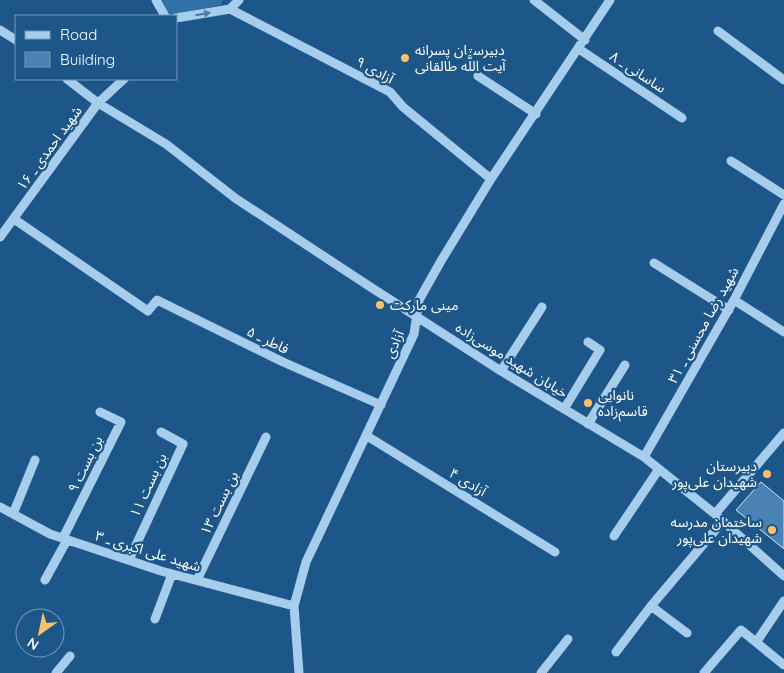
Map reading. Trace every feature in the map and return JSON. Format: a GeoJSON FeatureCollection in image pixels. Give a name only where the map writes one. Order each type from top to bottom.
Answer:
{"type":"FeatureCollection","features":[{"type":"Feature","properties":{"kind":"street"},"geometry":{"type":"LineString","coordinates":[[156,0],[164,15]]}},
{"type":"Feature","properties":{"kind":"street"},"geometry":{"type":"LineString","coordinates":[[178,18],[230,9],[239,0]]}},
{"type":"Feature","properties":{"kind":"street"},"geometry":{"type":"LineString","coordinates":[[534,0],[585,40]]}},
{"type":"Feature","properties":{"kind":"street","name":"آزادی"},"geometry":{"type":"LineString","coordinates":[[299,673],[294,606],[306,562],[414,334],[419,300],[491,179],[610,0]]}},
{"type":"Feature","properties":{"kind":"street","name":"آزادی ۹"},"geometry":{"type":"LineString","coordinates":[[230,9],[390,92],[403,107],[491,179]]}},
{"type":"Feature","properties":{"kind":"street"},"geometry":{"type":"LineString","coordinates":[[0,30],[15,39]]}},
{"type":"Feature","properties":{"kind":"street"},"geometry":{"type":"LineString","coordinates":[[718,32],[784,80]]}},
{"type":"Feature","properties":{"kind":"street","name":"ساسانی ـ ۸"},"geometry":{"type":"LineString","coordinates":[[579,49],[682,118]]}},
{"type":"Feature","properties":{"kind":"street"},"geometry":{"type":"LineString","coordinates":[[478,76],[536,114]]}},
{"type":"Feature","properties":{"kind":"street","name":"خیابان شهید موسی‌زاده"},"geometry":{"type":"LineString","coordinates":[[68,80],[98,103],[166,144],[235,198],[501,371],[644,457],[715,514],[784,576]]}},
{"type":"Feature","properties":{"kind":"street","name":"شهید احمدی ـ ۱۶"},"geometry":{"type":"LineString","coordinates":[[0,237],[98,103],[123,80]]}},
{"type":"Feature","properties":{"kind":"street"},"geometry":{"type":"LineString","coordinates":[[731,160],[784,195]]}},
{"type":"Feature","properties":{"kind":"street","name":"شهید رضا محسنی ـ ۳۱"},"geometry":{"type":"LineString","coordinates":[[644,457],[734,300],[784,204]]}},
{"type":"Feature","properties":{"kind":"street","name":"فاطر ـ ۵"},"geometry":{"type":"LineString","coordinates":[[14,219],[148,311],[157,300],[283,362],[381,405]]}},
{"type":"Feature","properties":{"kind":"street"},"geometry":{"type":"LineString","coordinates":[[654,263],[728,310]]}},
{"type":"Feature","properties":{"kind":"street"},"geometry":{"type":"LineString","coordinates":[[734,300],[784,332]]}},
{"type":"Feature","properties":{"kind":"street"},"geometry":{"type":"LineString","coordinates":[[501,371],[542,307]]}},
{"type":"Feature","properties":{"kind":"street"},"geometry":{"type":"LineString","coordinates":[[564,409],[600,350],[588,342]]}},
{"type":"Feature","properties":{"kind":"street"},"geometry":{"type":"LineString","coordinates":[[588,424],[625,364]]}},
{"type":"Feature","properties":{"kind":"street","name":"بن بست ۹"},"geometry":{"type":"LineString","coordinates":[[65,539],[121,422],[100,412]]}},
{"type":"Feature","properties":{"kind":"street","name":"بن بست ۱۱"},"geometry":{"type":"LineString","coordinates":[[129,560],[183,444],[161,432]]}},
{"type":"Feature","properties":{"kind":"street"},"geometry":{"type":"LineString","coordinates":[[715,514],[784,433]]}},
{"type":"Feature","properties":{"kind":"street","name":"آزادی ۴"},"geometry":{"type":"LineString","coordinates":[[367,436],[555,552]]}},
{"type":"Feature","properties":{"kind":"street","name":"بن بست ۱۳"},"geometry":{"type":"LineString","coordinates":[[197,580],[266,437]]}},
{"type":"Feature","properties":{"kind":"street"},"geometry":{"type":"LineString","coordinates":[[13,514],[35,460]]}},
{"type":"Feature","properties":{"kind":"street"},"geometry":{"type":"LineString","coordinates":[[614,536],[659,469]]}},
{"type":"Feature","properties":{"kind":"street","name":"شهید علی اکبری ـ ۳"},"geometry":{"type":"LineString","coordinates":[[0,506],[50,534],[172,574],[294,606]]}},
{"type":"Feature","properties":{"kind":"street"},"geometry":{"type":"LineString","coordinates":[[616,652],[651,606],[723,522]]}},
{"type":"Feature","properties":{"kind":"street"},"geometry":{"type":"LineString","coordinates":[[45,580],[65,539]]}},
{"type":"Feature","properties":{"kind":"street"},"geometry":{"type":"LineString","coordinates":[[155,619],[172,574]]}},
{"type":"Feature","properties":{"kind":"street"},"geometry":{"type":"LineString","coordinates":[[757,641],[784,601]]}},
{"type":"Feature","properties":{"kind":"street"},"geometry":{"type":"LineString","coordinates":[[651,606],[687,633]]}},
{"type":"Feature","properties":{"kind":"street"},"geometry":{"type":"LineString","coordinates":[[707,672],[741,630],[757,641],[784,666],[780,673]]}},
{"type":"Feature","properties":{"kind":"street"},"geometry":{"type":"LineString","coordinates":[[541,673],[568,639]]}},
{"type":"Feature","properties":{"kind":"street"},"geometry":{"type":"LineString","coordinates":[[56,673],[70,656]]}},
{"type":"Feature","properties":{"kind":"shaded area"},"geometry":{"type":"Polygon","coordinates":[[[162,0],[223,0],[221,5],[170,15],[162,0]]]}},
{"type":"Feature","properties":{"kind":"building","name":"ساختمان مدرسه شهیدان علی‌پور"},"geometry":{"type":"Polygon","coordinates":[[[761,482],[784,501],[784,549],[736,510],[761,482]]]}},
{"type":"Feature","properties":{"kind":"place","name":"دبیرستان پسرانه آیت اللَّه طالقانی"},"geometry":{"type":"Point","coordinates":[405,58]}},
{"type":"Feature","properties":{"kind":"place","name":"مینی مارکت"},"geometry":{"type":"Point","coordinates":[380,305]}},
{"type":"Feature","properties":{"kind":"place","name":"نانوایی قاسم‌زاده"},"geometry":{"type":"Point","coordinates":[588,403]}},
{"type":"Feature","properties":{"kind":"place","name":"دبیرستان شهیدان علی‌پور"},"geometry":{"type":"Point","coordinates":[767,474]}},
{"type":"Feature","properties":{"kind":"place","name":"ساختمان مدرسه شهیدان علی‌پور"},"geometry":{"type":"Point","coordinates":[772,530]}}]}
